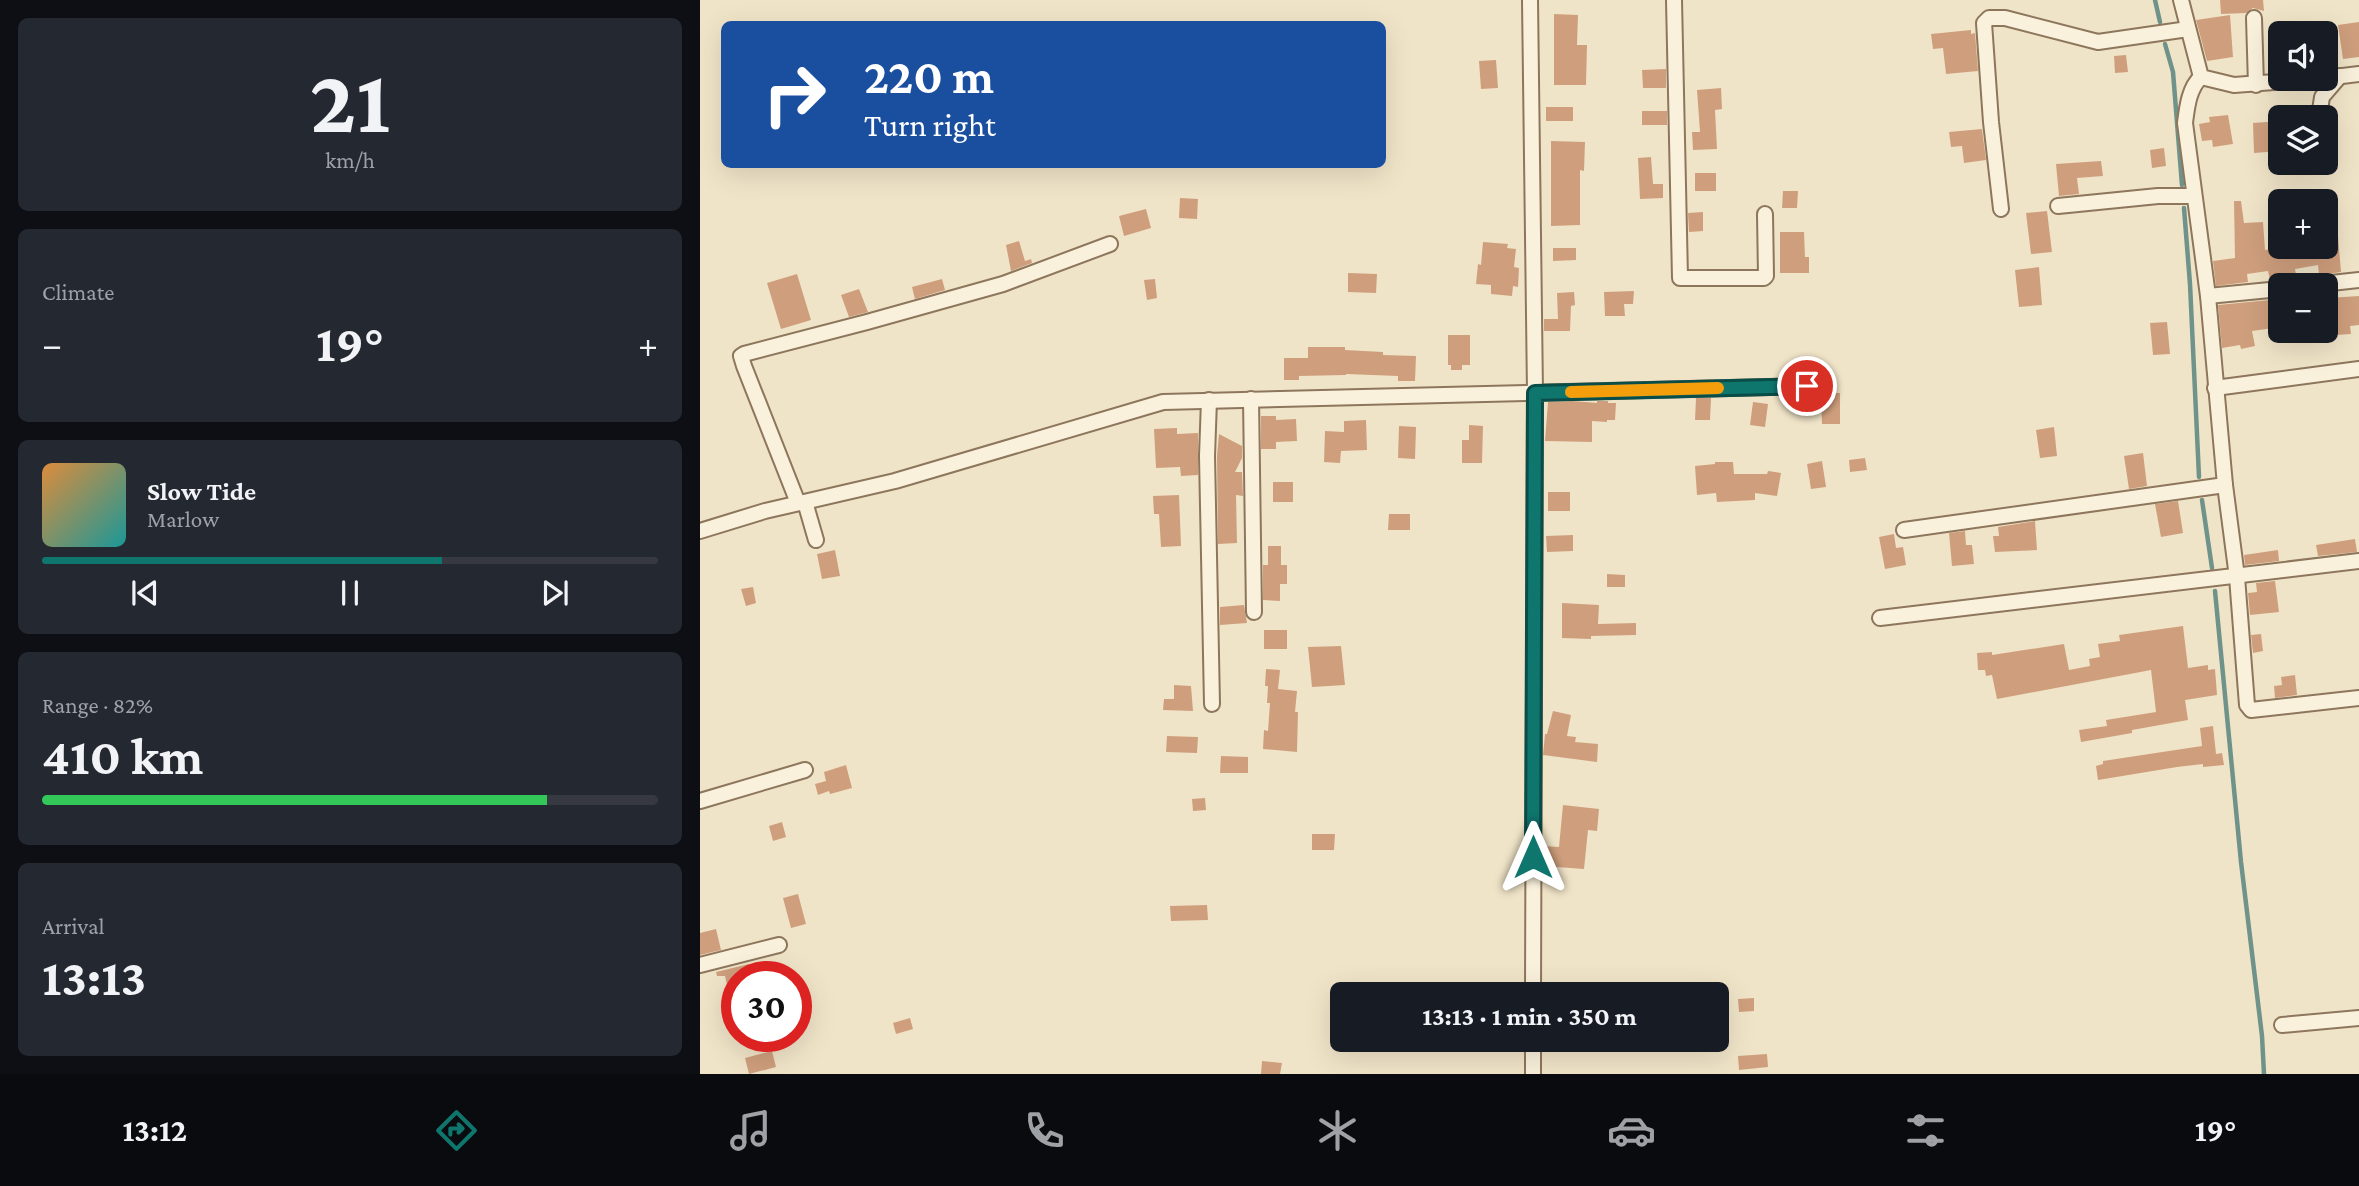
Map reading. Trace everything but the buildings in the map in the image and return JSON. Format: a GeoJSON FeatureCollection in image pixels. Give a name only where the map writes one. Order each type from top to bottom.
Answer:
{"type":"FeatureCollection","features":[{"type":"Feature","properties":{"kind":"street"},"geometry":{"type":"LineString","coordinates":[[1530,0],[1535,393],[1533,982]]}},
{"type":"Feature","properties":{"kind":"street"},"geometry":{"type":"LineString","coordinates":[[1674,0],[1680,278],[1764,278],[1765,214]]}},
{"type":"Feature","properties":{"kind":"street"},"geometry":{"type":"LineString","coordinates":[[2181,0],[2201,76]]}},
{"type":"Feature","properties":{"kind":"street"},"geometry":{"type":"LineString","coordinates":[[2001,209],[1984,23],[1989,18],[2005,18],[2098,42],[2188,29]]}},
{"type":"Feature","properties":{"kind":"street"},"geometry":{"type":"LineString","coordinates":[[2254,18],[2256,85]]}},
{"type":"Feature","properties":{"kind":"street"},"geometry":{"type":"LineString","coordinates":[[2338,76],[2359,74]]}},
{"type":"Feature","properties":{"kind":"street"},"geometry":{"type":"LineString","coordinates":[[2201,76],[2234,85],[2268,84]]}},
{"type":"Feature","properties":{"kind":"street"},"geometry":{"type":"LineString","coordinates":[[2201,76],[2189,99],[2185,123],[2208,296],[2225,485],[2237,577],[2247,705],[2249,709],[2359,698]]}},
{"type":"Feature","properties":{"kind":"street"},"geometry":{"type":"LineString","coordinates":[[2058,206],[2158,196],[2193,196]]}},
{"type":"Feature","properties":{"kind":"street"},"geometry":{"type":"LineString","coordinates":[[816,540],[741,356],[1003,284],[1110,244]]}},
{"type":"Feature","properties":{"kind":"street"},"geometry":{"type":"LineString","coordinates":[[2338,282],[2359,280]]}},
{"type":"Feature","properties":{"kind":"street"},"geometry":{"type":"LineString","coordinates":[[2208,296],[2268,290]]}},
{"type":"Feature","properties":{"kind":"street"},"geometry":{"type":"LineString","coordinates":[[2216,388],[2359,369]]}},
{"type":"Feature","properties":{"kind":"street"},"geometry":{"type":"LineString","coordinates":[[700,531],[765,511],[895,481],[1163,402],[1807,386]]}},
{"type":"Feature","properties":{"kind":"street"},"geometry":{"type":"LineString","coordinates":[[1251,399],[1254,612]]}},
{"type":"Feature","properties":{"kind":"street"},"geometry":{"type":"LineString","coordinates":[[1209,400],[1207,456],[1212,704]]}},
{"type":"Feature","properties":{"kind":"street"},"geometry":{"type":"LineString","coordinates":[[1904,530],[2225,485]]}},
{"type":"Feature","properties":{"kind":"street"},"geometry":{"type":"LineString","coordinates":[[1880,618],[2359,561]]}},
{"type":"Feature","properties":{"kind":"street"},"geometry":{"type":"LineString","coordinates":[[700,801],[805,770]]}},
{"type":"Feature","properties":{"kind":"street"},"geometry":{"type":"LineString","coordinates":[[700,964],[779,945]]}},
{"type":"Feature","properties":{"kind":"street"},"geometry":{"type":"LineString","coordinates":[[2282,1025],[2359,1018]]}},
{"type":"Feature","properties":{"kind":"street"},"geometry":{"type":"LineString","coordinates":[[1533,1052],[1533,1074]]}},
{"type":"Feature","properties":{"kind":"waterway"},"geometry":{"type":"LineString","coordinates":[[2155,0],[2160,22]]}},
{"type":"Feature","properties":{"kind":"waterway"},"geometry":{"type":"LineString","coordinates":[[2165,44],[2173,72],[2182,185]]}},
{"type":"Feature","properties":{"kind":"waterway"},"geometry":{"type":"LineString","coordinates":[[2184,208],[2199,477]]}},
{"type":"Feature","properties":{"kind":"waterway"},"geometry":{"type":"LineString","coordinates":[[2202,500],[2212,568]]}},
{"type":"Feature","properties":{"kind":"waterway"},"geometry":{"type":"LineString","coordinates":[[2215,591],[2264,1074]]}},
{"type":"Feature","properties":{"kind":"slow traffic"},"geometry":{"type":"LineString","coordinates":[[1571,392],[1718,388]]}},
{"type":"Feature","properties":{"kind":"route"},"geometry":{"type":"LineString","coordinates":[[1533,857],[1535,393],[1807,386]]}}]}
